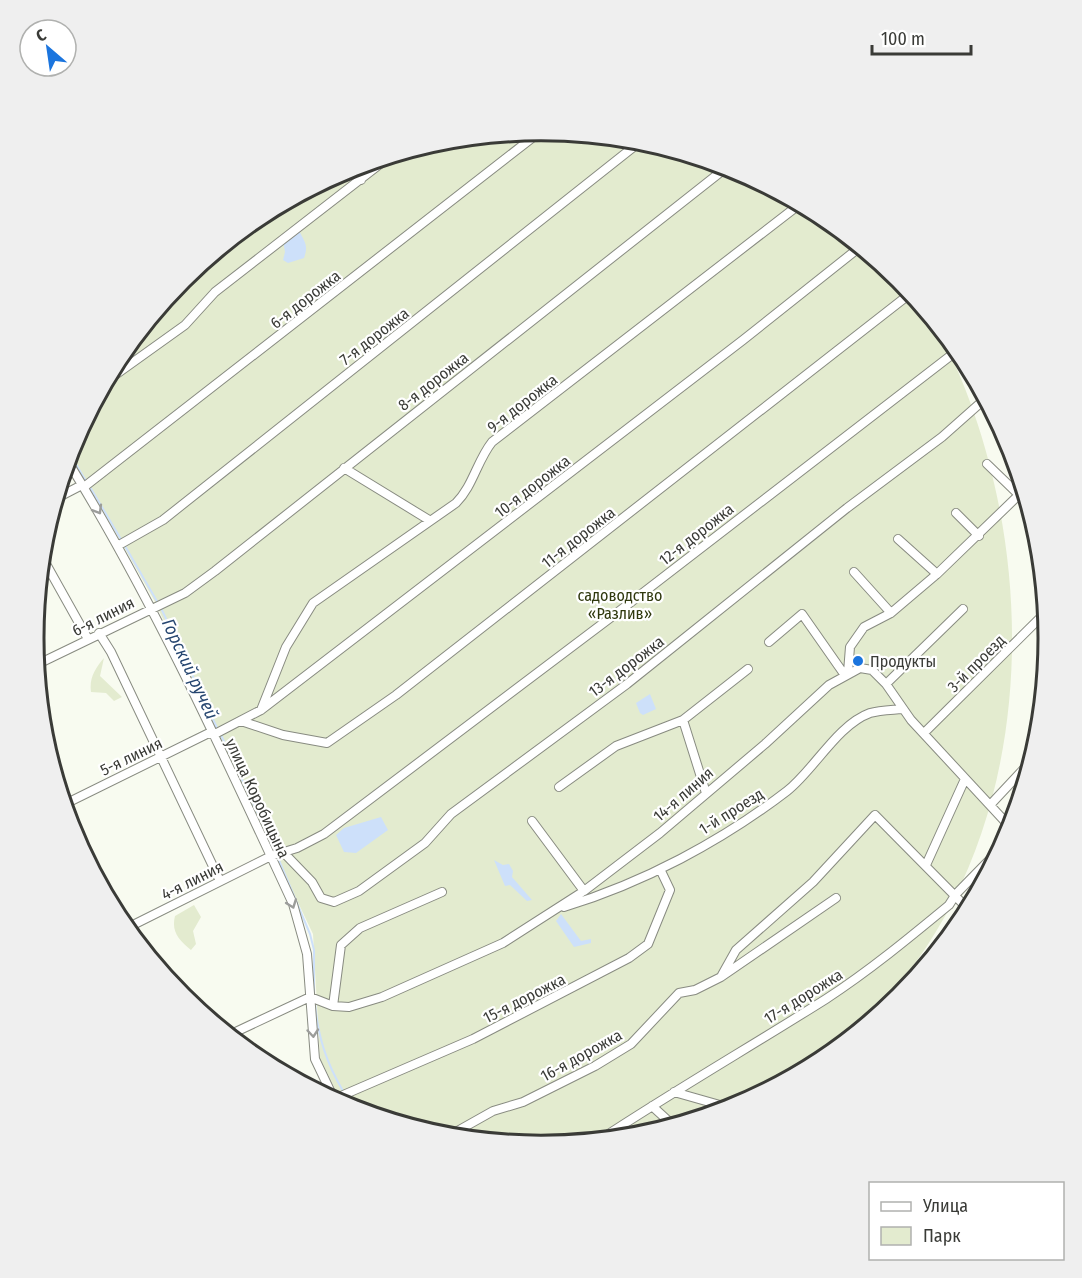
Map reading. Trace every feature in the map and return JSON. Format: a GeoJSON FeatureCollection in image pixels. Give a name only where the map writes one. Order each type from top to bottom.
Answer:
{"type":"FeatureCollection","features":[{"type":"Feature","properties":{"kind":"street","name":"6-я дорожка"},"geometry":{"type":"LineString","coordinates":[[65,494],[83,486],[527,142]]}},
{"type":"Feature","properties":{"kind":"street","name":"7-я дорожка"},"geometry":{"type":"LineString","coordinates":[[119,545],[163,520],[630,150]]}},
{"type":"Feature","properties":{"kind":"street"},"geometry":{"type":"LineString","coordinates":[[123,370],[185,326],[215,292],[372,171]]}},
{"type":"Feature","properties":{"kind":"street","name":"8-я дорожка"},"geometry":{"type":"LineString","coordinates":[[151,607],[184,593],[215,571],[718,174]]}},
{"type":"Feature","properties":{"kind":"street"},"geometry":{"type":"LineString","coordinates":[[360,176],[362,180]]}},
{"type":"Feature","properties":{"kind":"street","name":"9-я дорожка"},"geometry":{"type":"LineString","coordinates":[[261,710],[286,646],[313,603],[464,495],[492,442],[793,210]]}},
{"type":"Feature","properties":{"kind":"street","name":"10-я дорожка"},"geometry":{"type":"LineString","coordinates":[[212,734],[261,710],[725,355],[854,252]]}},
{"type":"Feature","properties":{"kind":"street","name":"11-я дорожка"},"geometry":{"type":"LineString","coordinates":[[242,721],[283,735],[327,743],[396,695],[904,299]]}},
{"type":"Feature","properties":{"kind":"street","name":"12-я дорожка"},"geometry":{"type":"LineString","coordinates":[[271,856],[284,853],[324,834],[622,609],[950,356]]}},
{"type":"Feature","properties":{"kind":"street","name":"13-я дорожка"},"geometry":{"type":"LineString","coordinates":[[284,853],[312,882],[321,898],[334,902],[359,891],[425,843],[451,814],[627,684],[846,508],[942,437],[979,404]]}},
{"type":"Feature","properties":{"kind":"street"},"geometry":{"type":"LineString","coordinates":[[987,465],[1015,488]]}},
{"type":"Feature","properties":{"kind":"street"},"geometry":{"type":"LineString","coordinates":[[344,468],[429,520]]}},
{"type":"Feature","properties":{"kind":"street","name":"улица Коробицына"},"geometry":{"type":"LineString","coordinates":[[73,470],[119,545],[151,607],[293,904],[307,954],[315,1059],[329,1089]]}},
{"type":"Feature","properties":{"kind":"street"},"geometry":{"type":"LineString","coordinates":[[846,673],[850,647],[864,627],[891,613],[937,574],[1018,496]]}},
{"type":"Feature","properties":{"kind":"street"},"geometry":{"type":"LineString","coordinates":[[956,513],[979,536]]}},
{"type":"Feature","properties":{"kind":"street"},"geometry":{"type":"LineString","coordinates":[[898,539],[937,574]]}},
{"type":"Feature","properties":{"kind":"street"},"geometry":{"type":"LineString","coordinates":[[49,569],[88,639]]}},
{"type":"Feature","properties":{"kind":"street"},"geometry":{"type":"LineString","coordinates":[[854,572],[891,613]]}},
{"type":"Feature","properties":{"kind":"street","name":"6-я линия"},"geometry":{"type":"LineString","coordinates":[[45,661],[151,607]]}},
{"type":"Feature","properties":{"kind":"street"},"geometry":{"type":"LineString","coordinates":[[886,684],[963,609]]}},
{"type":"Feature","properties":{"kind":"street"},"geometry":{"type":"LineString","coordinates":[[770,642],[802,614],[846,673]]}},
{"type":"Feature","properties":{"kind":"street","name":"3-й проезд"},"geometry":{"type":"LineString","coordinates":[[924,733],[1037,620]]}},
{"type":"Feature","properties":{"kind":"street"},"geometry":{"type":"LineString","coordinates":[[99,633],[111,652],[220,881]]}},
{"type":"Feature","properties":{"kind":"street"},"geometry":{"type":"LineString","coordinates":[[846,673],[860,668],[872,670],[886,684],[902,709],[1004,820]]}},
{"type":"Feature","properties":{"kind":"street"},"geometry":{"type":"LineString","coordinates":[[559,787],[616,746],[683,720],[748,669]]}},
{"type":"Feature","properties":{"kind":"street","name":"14-я линия"},"geometry":{"type":"LineString","coordinates":[[310,997],[333,1006],[350,1007],[382,997],[435,975],[503,943],[584,891],[660,832],[765,744],[829,684],[846,673]]}},
{"type":"Feature","properties":{"kind":"street","name":"1-й проезд"},"geometry":{"type":"LineString","coordinates":[[554,910],[599,897],[660,869],[733,829],[789,789],[851,726],[870,713],[902,709]]}},
{"type":"Feature","properties":{"kind":"street"},"geometry":{"type":"LineString","coordinates":[[683,720],[706,793]]}},
{"type":"Feature","properties":{"kind":"street","name":"5-я линия"},"geometry":{"type":"LineString","coordinates":[[71,801],[212,734]]}},
{"type":"Feature","properties":{"kind":"street"},"geometry":{"type":"LineString","coordinates":[[991,804],[1021,772]]}},
{"type":"Feature","properties":{"kind":"street"},"geometry":{"type":"LineString","coordinates":[[926,865],[965,779]]}},
{"type":"Feature","properties":{"kind":"street"},"geometry":{"type":"LineString","coordinates":[[721,977],[736,950],[813,882],[875,815],[963,902]]}},
{"type":"Feature","properties":{"kind":"street"},"geometry":{"type":"LineString","coordinates":[[532,821],[584,891]]}},
{"type":"Feature","properties":{"kind":"street","name":"4-я линия"},"geometry":{"type":"LineString","coordinates":[[134,925],[271,856]]}},
{"type":"Feature","properties":{"kind":"street","name":"17-я дорожка"},"geometry":{"type":"LineString","coordinates":[[614,1131],[826,999],[879,962],[949,905],[956,894],[983,866]]}},
{"type":"Feature","properties":{"kind":"street","name":"15-я дорожка"},"geometry":{"type":"LineString","coordinates":[[345,1096],[473,1039],[629,958],[648,944],[670,890],[660,869]]}},
{"type":"Feature","properties":{"kind":"street"},"geometry":{"type":"LineString","coordinates":[[333,1006],[341,945],[360,928],[442,892]]}},
{"type":"Feature","properties":{"kind":"street","name":"16-я дорожка"},"geometry":{"type":"LineString","coordinates":[[459,1129],[493,1111],[523,1102],[595,1066],[632,1044],[679,993],[695,990],[721,977],[836,898]]}},
{"type":"Feature","properties":{"kind":"street"},"geometry":{"type":"LineString","coordinates":[[236,1032],[310,997]]}},
{"type":"Feature","properties":{"kind":"street"},"geometry":{"type":"LineString","coordinates":[[674,1092],[717,1104]]}},
{"type":"Feature","properties":{"kind":"street"},"geometry":{"type":"LineString","coordinates":[[652,1106],[668,1120]]}},
{"type":"Feature","properties":{"kind":"green space","name":"садоводство «Разлив»"},"geometry":{"type":"Polygon","coordinates":[[[541,141],[606,146],[670,158],[731,179],[790,208],[817,225],[844,244],[893,287],[947,351],[980,431],[1006,549],[1011,670],[995,787],[955,897],[894,990],[844,1034],[790,1070],[731,1099],[701,1110],[670,1120],[606,1132],[574,1135],[508,1135],[444,1127],[412,1120],[337,1092],[320,1058],[313,934],[154,600],[76,463],[95,419],[127,363],[167,311],[213,265],[238,244],[292,208],[351,179],[412,158],[476,146],[541,141]]]}},
{"type":"Feature","properties":{"kind":"green space"},"geometry":{"type":"Polygon","coordinates":[[[104,658],[100,676],[122,697],[114,701],[106,693],[91,692],[93,674],[104,658]]]}},
{"type":"Feature","properties":{"kind":"green space"},"geometry":{"type":"Polygon","coordinates":[[[194,905],[201,917],[193,931],[196,944],[191,950],[177,935],[174,922],[175,916],[194,905]]]}},
{"type":"Feature","properties":{"kind":"water"},"geometry":{"type":"Polygon","coordinates":[[[299,230],[306,246],[304,258],[288,263],[283,260],[285,252],[283,241],[299,230]]]}},
{"type":"Feature","properties":{"kind":"water"},"geometry":{"type":"Polygon","coordinates":[[[650,694],[656,709],[643,715],[636,703],[650,694]]]}},
{"type":"Feature","properties":{"kind":"water"},"geometry":{"type":"Polygon","coordinates":[[[381,817],[388,830],[356,853],[344,852],[336,835],[344,828],[381,817]]]}},
{"type":"Feature","properties":{"kind":"water"},"geometry":{"type":"Polygon","coordinates":[[[494,860],[503,865],[509,864],[513,871],[512,877],[532,900],[527,901],[510,885],[505,886],[494,860]]]}},
{"type":"Feature","properties":{"kind":"water"},"geometry":{"type":"Polygon","coordinates":[[[561,914],[581,941],[591,939],[591,943],[574,947],[556,921],[561,914]]]}},
{"type":"Feature","properties":{"kind":"waterway","name":"Горский ручей"},"geometry":{"type":"LineString","coordinates":[[76,464],[86,481]]}},
{"type":"Feature","properties":{"kind":"waterway","name":"Горский ручей"},"geometry":{"type":"LineString","coordinates":[[90,487],[122,541]]}},
{"type":"Feature","properties":{"kind":"waterway","name":"Горский ручей"},"geometry":{"type":"LineString","coordinates":[[125,546],[158,603]]}},
{"type":"Feature","properties":{"kind":"waterway","name":"Горский ручей"},"geometry":{"type":"LineString","coordinates":[[161,608],[218,730]]}},
{"type":"Feature","properties":{"kind":"waterway","name":"Горский ручей"},"geometry":{"type":"LineString","coordinates":[[221,735],[276,852]]}},
{"type":"Feature","properties":{"kind":"waterway","name":"Горский ручей"},"geometry":{"type":"LineString","coordinates":[[278,858],[310,934],[314,950],[314,995]]}},
{"type":"Feature","properties":{"kind":"waterway","name":"Горский ручей"},"geometry":{"type":"LineString","coordinates":[[315,1003],[324,1049],[343,1091]]}},
{"type":"Feature","properties":{"kind":"place","name":"Продукты"},"geometry":{"type":"Point","coordinates":[858,661]}}]}
